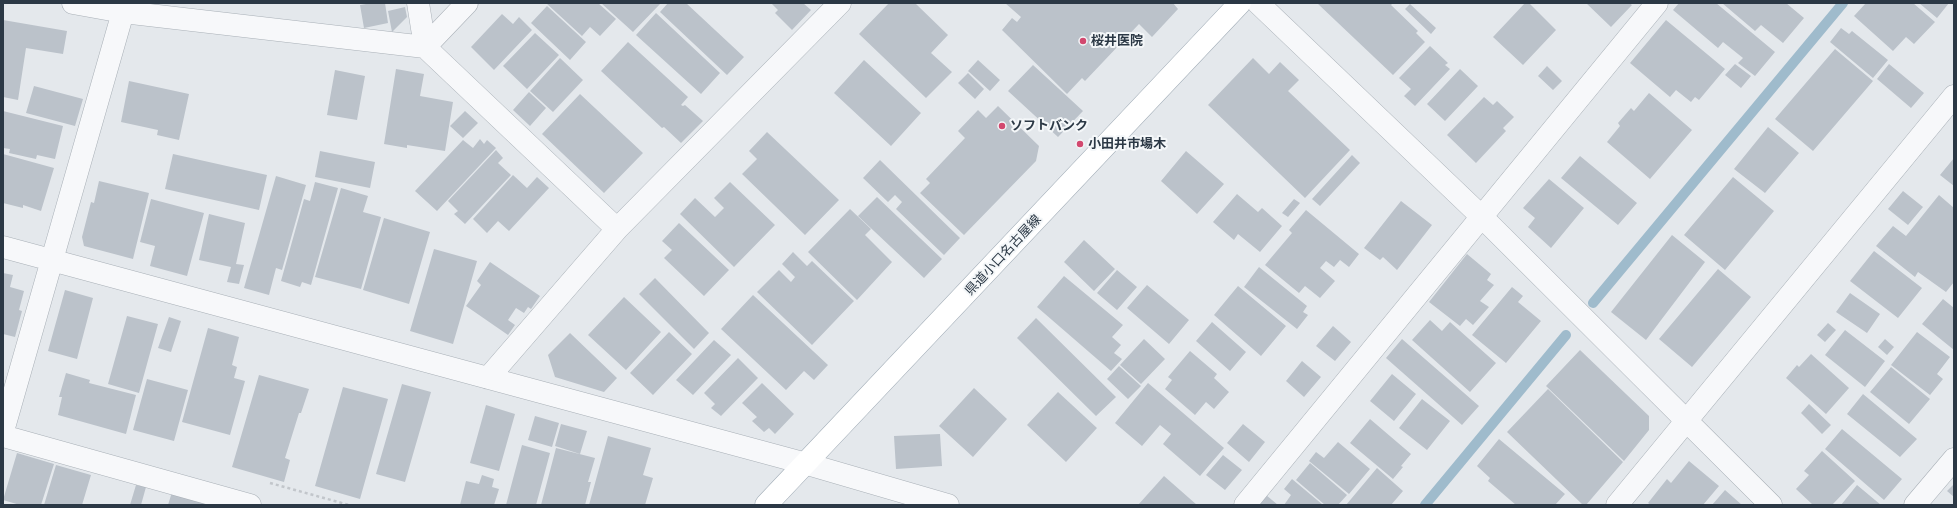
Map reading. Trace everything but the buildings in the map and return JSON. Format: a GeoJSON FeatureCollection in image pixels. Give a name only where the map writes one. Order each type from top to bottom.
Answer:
{"type":"FeatureCollection","features":[{"type":"Feature","properties":{"kind":"main road","name":"県道小口名古屋線"},"geometry":{"type":"LineString","coordinates":[[766,505],[807,464],[1240,3]]}},
{"type":"Feature","properties":{"kind":"street"},"geometry":{"type":"LineString","coordinates":[[73,3],[122,7],[425,47],[618,229]]}},
{"type":"Feature","properties":{"kind":"street"},"geometry":{"type":"LineString","coordinates":[[418,3],[425,47]]}},
{"type":"Feature","properties":{"kind":"street"},"geometry":{"type":"LineString","coordinates":[[425,47],[467,3]]}},
{"type":"Feature","properties":{"kind":"street"},"geometry":{"type":"LineString","coordinates":[[488,378],[618,229],[840,3]]}},
{"type":"Feature","properties":{"kind":"street"},"geometry":{"type":"LineString","coordinates":[[1258,3],[1482,217],[1771,505]]}},
{"type":"Feature","properties":{"kind":"street"},"geometry":{"type":"LineString","coordinates":[[1245,505],[1658,3]]}},
{"type":"Feature","properties":{"kind":"street"},"geometry":{"type":"LineString","coordinates":[[3,431],[53,261],[122,7]]}},
{"type":"Feature","properties":{"kind":"street"},"geometry":{"type":"LineString","coordinates":[[1616,505],[1687,421],[1954,96]]}},
{"type":"Feature","properties":{"kind":"street"},"geometry":{"type":"LineString","coordinates":[[3,247],[807,464],[948,505]]}},
{"type":"Feature","properties":{"kind":"street"},"geometry":{"type":"LineString","coordinates":[[3,436],[250,505]]}},
{"type":"Feature","properties":{"kind":"street"},"geometry":{"type":"LineString","coordinates":[[1915,505],[1954,459]]}},
{"type":"Feature","properties":{"kind":"waterway"},"geometry":{"type":"LineString","coordinates":[[1593,303],[1843,3]]}},
{"type":"Feature","properties":{"kind":"waterway"},"geometry":{"type":"LineString","coordinates":[[1425,505],[1566,335]]}},
{"type":"Feature","properties":{"kind":"place","name":"桜井医院"},"geometry":{"type":"Point","coordinates":[1083,41]}},
{"type":"Feature","properties":{"kind":"place","name":"ソフトバンク"},"geometry":{"type":"Point","coordinates":[1002,126]}},
{"type":"Feature","properties":{"kind":"place","name":"小田井市場木"},"geometry":{"type":"Point","coordinates":[1080,144]}}]}
